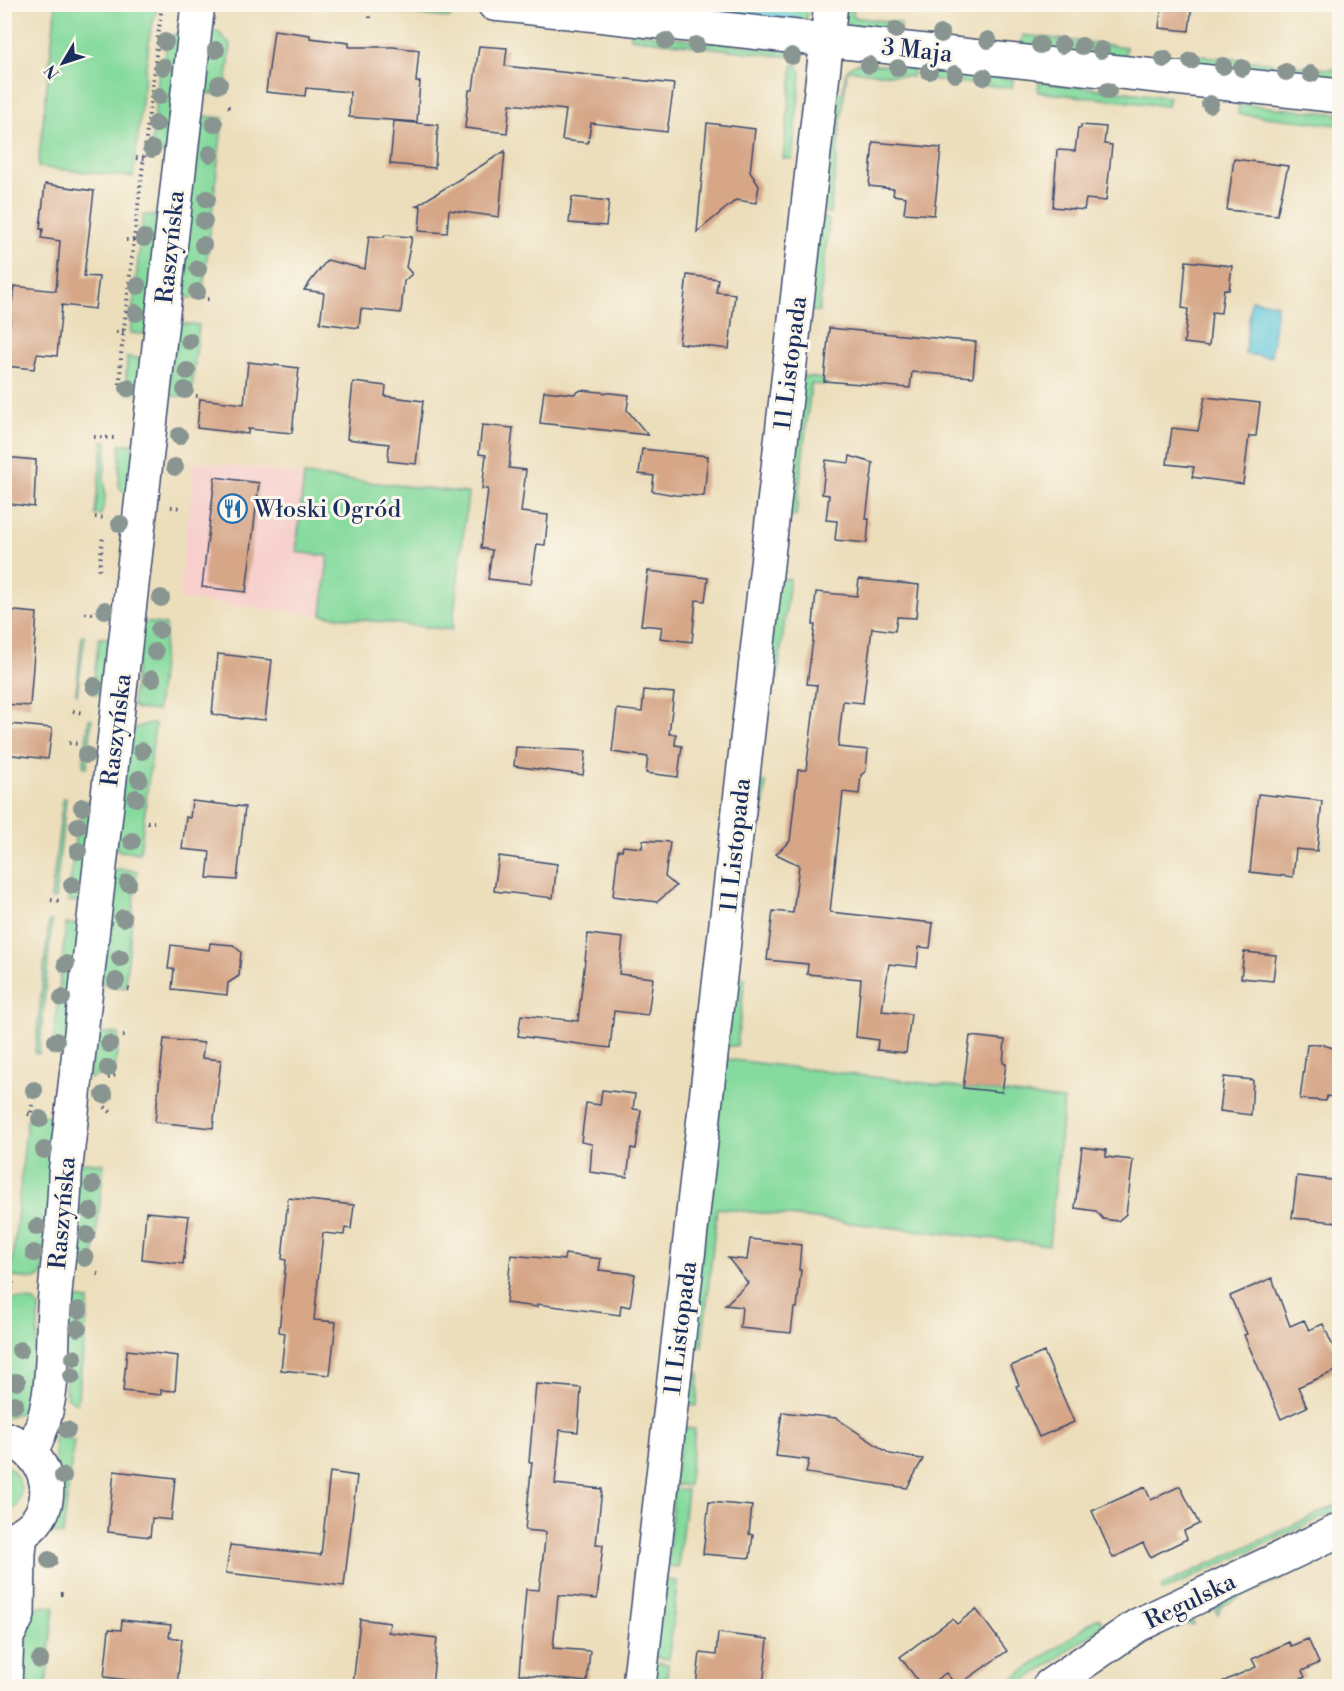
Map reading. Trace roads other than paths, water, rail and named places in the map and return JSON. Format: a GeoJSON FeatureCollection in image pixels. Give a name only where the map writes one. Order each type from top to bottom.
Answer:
{"type":"FeatureCollection","features":[{"type":"Feature","properties":{"kind":"street","name":"Raszyńska"},"geometry":{"type":"LineString","coordinates":[[18,1445],[46,1414],[51,1392],[53,1311],[65,1174],[198,4]]}},
{"type":"Feature","properties":{"kind":"street","name":"3 Maja"},"geometry":{"type":"LineString","coordinates":[[494,4],[1340,96]]}},
{"type":"Feature","properties":{"kind":"street","name":"11 Listopada"},"geometry":{"type":"LineString","coordinates":[[639,1686],[831,4]]}},
{"type":"Feature","properties":{"kind":"street"},"geometry":{"type":"LineString","coordinates":[[4,1686],[5,1636],[18,1615],[19,1553],[13,1537],[32,1526],[40,1515],[46,1495],[46,1481],[42,1467],[18,1445]]}},
{"type":"Feature","properties":{"kind":"street","name":"Regulska"},"geometry":{"type":"LineString","coordinates":[[1049,1686],[1132,1629],[1161,1613],[1340,1530]]}},
{"type":"Feature","properties":{"kind":"water"},"geometry":{"type":"Polygon","coordinates":[[[1251,300],[1277,304],[1271,357],[1245,354],[1251,300]]]}},
{"type":"Feature","properties":{"kind":"waterway"},"geometry":{"type":"LineString","coordinates":[[666,4],[796,19]]}},
{"type":"Feature","properties":{"kind":"place","name":"Włoski Ogród"},"geometry":{"type":"Point","coordinates":[233,509]}}]}
